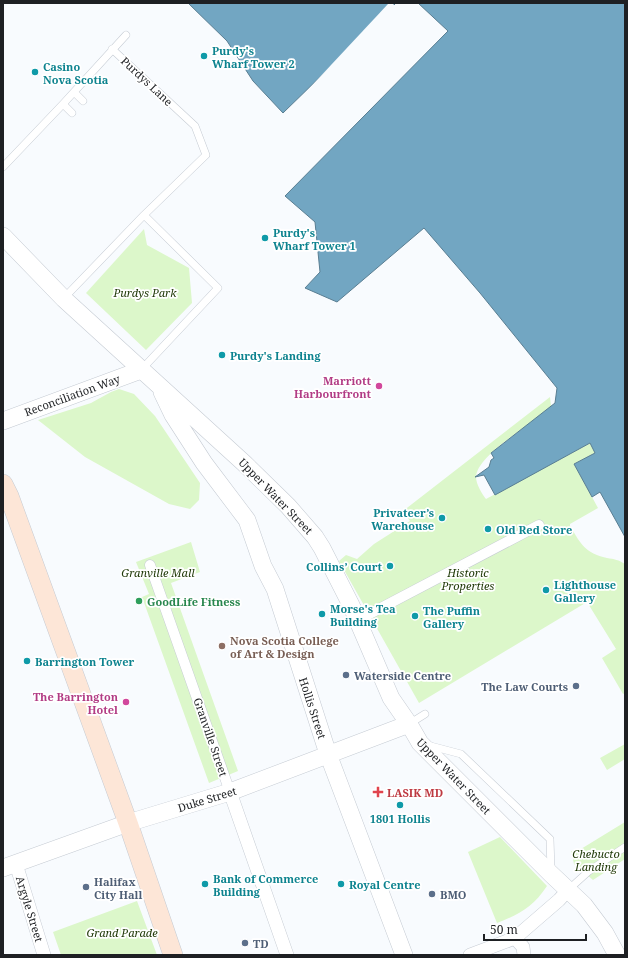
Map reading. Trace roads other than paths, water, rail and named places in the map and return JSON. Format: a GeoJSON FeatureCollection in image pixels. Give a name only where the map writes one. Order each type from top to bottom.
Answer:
{"type":"FeatureCollection","features":[{"type":"Feature","properties":{"kind":"main road"},"geometry":{"type":"LineString","coordinates":[[3,484],[14,510],[128,823],[173,955]]}},
{"type":"Feature","properties":{"kind":"street","name":"Upper Water Street"},"geometry":{"type":"LineString","coordinates":[[3,236],[64,299],[141,370],[208,428],[302,521],[322,548],[358,620],[391,698],[420,743],[584,905],[605,933],[618,955]]}},
{"type":"Feature","properties":{"kind":"street","name":"Reconciliation Way"},"geometry":{"type":"LineString","coordinates":[[3,421],[141,370]]}},
{"type":"Feature","properties":{"kind":"street","name":"Hollis Street"},"geometry":{"type":"LineString","coordinates":[[159,386],[173,415],[204,463],[247,520],[263,566],[275,589],[328,754],[404,955]]}},
{"type":"Feature","properties":{"kind":"street"},"geometry":{"type":"LineString","coordinates":[[358,620],[539,525]]}},
{"type":"Feature","properties":{"kind":"street","name":"Granville Street"},"geometry":{"type":"LineString","coordinates":[[150,565],[287,955]]}},
{"type":"Feature","properties":{"kind":"street","name":"Duke Street"},"geometry":{"type":"LineString","coordinates":[[10,866],[128,823],[230,792],[409,724]]}},
{"type":"Feature","properties":{"kind":"street","name":"Argyle Street"},"geometry":{"type":"LineString","coordinates":[[10,866],[44,955]]}},
{"type":"Feature","properties":{"kind":"street"},"geometry":{"type":"LineString","coordinates":[[470,955],[515,938],[559,900],[568,890]]}},
{"type":"Feature","properties":{"kind":"street"},"geometry":{"type":"LineString","coordinates":[[515,938],[523,947],[524,955]]}},
{"type":"Feature","properties":{"kind":"lane"},"geometry":{"type":"LineString","coordinates":[[112,49],[126,35]]}},
{"type":"Feature","properties":{"kind":"lane","name":"Purdys Lane"},"geometry":{"type":"LineString","coordinates":[[3,167],[64,104],[112,49],[195,126],[206,155],[144,215],[64,299]]}},
{"type":"Feature","properties":{"kind":"lane"},"geometry":{"type":"LineString","coordinates":[[74,92],[83,101]]}},
{"type":"Feature","properties":{"kind":"lane"},"geometry":{"type":"LineString","coordinates":[[64,104],[72,113]]}},
{"type":"Feature","properties":{"kind":"lane"},"geometry":{"type":"LineString","coordinates":[[141,370],[218,288],[144,215]]}},
{"type":"Feature","properties":{"kind":"lane"},"geometry":{"type":"LineString","coordinates":[[409,724],[426,714]]}},
{"type":"Feature","properties":{"kind":"lane"},"geometry":{"type":"LineString","coordinates":[[420,743],[461,754],[550,838],[551,874]]}},
{"type":"Feature","properties":{"kind":"lane"},"geometry":{"type":"LineString","coordinates":[[568,890],[589,872],[625,847]]}},
{"type":"Feature","properties":{"kind":"water"},"geometry":{"type":"Polygon","coordinates":[[[188,3],[396,3],[283,113],[253,81],[227,41],[188,3]]]}},
{"type":"Feature","properties":{"kind":"water"},"geometry":{"type":"Polygon","coordinates":[[[418,3],[625,3],[625,537],[600,492],[592,497],[574,464],[595,453],[590,443],[495,495],[484,475],[475,477],[489,467],[491,460],[494,458],[491,453],[555,403],[557,388],[480,293],[424,228],[337,302],[305,288],[320,272],[315,222],[285,196],[448,31],[418,3]]]}},
{"type":"Feature","properties":{"kind":"place","name":"Purdy's Wharf Tower 2"},"geometry":{"type":"Point","coordinates":[204,56]}},
{"type":"Feature","properties":{"kind":"place","name":"Casino Nova Scotia"},"geometry":{"type":"Point","coordinates":[35,72]}},
{"type":"Feature","properties":{"kind":"place","name":"Purdy's Wharf Tower 1"},"geometry":{"type":"Point","coordinates":[265,238]}},
{"type":"Feature","properties":{"kind":"place","name":"Purdy's Landing"},"geometry":{"type":"Point","coordinates":[222,355]}},
{"type":"Feature","properties":{"kind":"place","name":"Marriott Harbourfront"},"geometry":{"type":"Point","coordinates":[379,386]}},
{"type":"Feature","properties":{"kind":"place","name":"Privateer’s Warehouse"},"geometry":{"type":"Point","coordinates":[442,518]}},
{"type":"Feature","properties":{"kind":"place","name":"Old Red Store"},"geometry":{"type":"Point","coordinates":[488,529]}},
{"type":"Feature","properties":{"kind":"place","name":"Collins’ Court"},"geometry":{"type":"Point","coordinates":[390,566]}},
{"type":"Feature","properties":{"kind":"place","name":"Lighthouse Gallery"},"geometry":{"type":"Point","coordinates":[546,590]}},
{"type":"Feature","properties":{"kind":"place","name":"GoodLife Fitness"},"geometry":{"type":"Point","coordinates":[139,601]}},
{"type":"Feature","properties":{"kind":"place","name":"Morse's Tea Building"},"geometry":{"type":"Point","coordinates":[322,614]}},
{"type":"Feature","properties":{"kind":"place","name":"The Puffin Gallery"},"geometry":{"type":"Point","coordinates":[415,616]}},
{"type":"Feature","properties":{"kind":"place","name":"Nova Scotia College of Art & Design"},"geometry":{"type":"Point","coordinates":[222,646]}},
{"type":"Feature","properties":{"kind":"place","name":"Barrington Tower"},"geometry":{"type":"Point","coordinates":[27,661]}},
{"type":"Feature","properties":{"kind":"place","name":"Waterside Centre"},"geometry":{"type":"Point","coordinates":[346,675]}},
{"type":"Feature","properties":{"kind":"place","name":"The Law Courts"},"geometry":{"type":"Point","coordinates":[576,686]}},
{"type":"Feature","properties":{"kind":"place","name":"The Barrington Hotel"},"geometry":{"type":"Point","coordinates":[126,702]}},
{"type":"Feature","properties":{"kind":"place","name":"LASIK MD"},"geometry":{"type":"Point","coordinates":[378,792]}},
{"type":"Feature","properties":{"kind":"place","name":"1801 Hollis"},"geometry":{"type":"Point","coordinates":[400,805]}},
{"type":"Feature","properties":{"kind":"place","name":"Bank of Commerce Building"},"geometry":{"type":"Point","coordinates":[205,884]}},
{"type":"Feature","properties":{"kind":"place","name":"Royal Centre"},"geometry":{"type":"Point","coordinates":[341,884]}},
{"type":"Feature","properties":{"kind":"place","name":"Halifax City Hall"},"geometry":{"type":"Point","coordinates":[86,887]}},
{"type":"Feature","properties":{"kind":"place","name":"BMO"},"geometry":{"type":"Point","coordinates":[432,894]}},
{"type":"Feature","properties":{"kind":"place","name":"TD"},"geometry":{"type":"Point","coordinates":[245,943]}},
{"type":"Feature","properties":{"kind":"park label","name":"Purdys Park"},"geometry":{"type":"Point","coordinates":[145,292]}},
{"type":"Feature","properties":{"kind":"park label","name":"Granville Mall"},"geometry":{"type":"Point","coordinates":[158,572]}},
{"type":"Feature","properties":{"kind":"park label","name":"Historic Properties"},"geometry":{"type":"Point","coordinates":[468,578]}},
{"type":"Feature","properties":{"kind":"park label","name":"Chebucto Landing"},"geometry":{"type":"Point","coordinates":[596,859]}},
{"type":"Feature","properties":{"kind":"park label","name":"Grand Parade"},"geometry":{"type":"Point","coordinates":[122,932]}}]}
